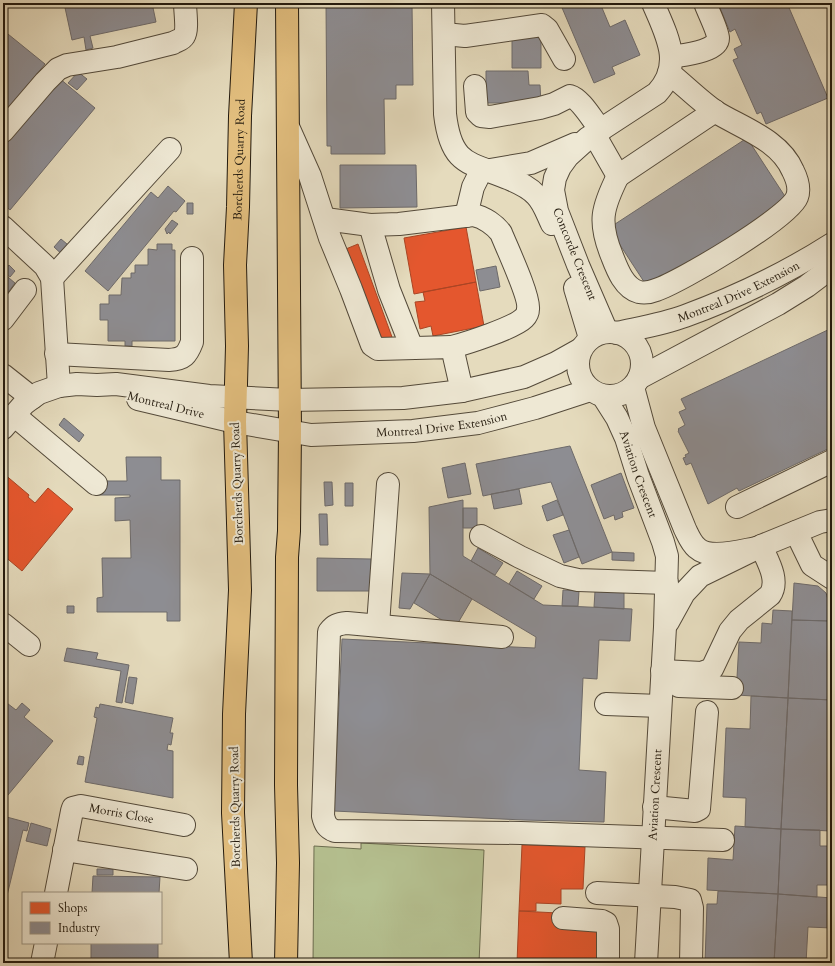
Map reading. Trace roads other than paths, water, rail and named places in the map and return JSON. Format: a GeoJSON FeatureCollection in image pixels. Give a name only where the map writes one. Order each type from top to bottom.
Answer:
{"type":"FeatureCollection","features":[{"type":"Feature","properties":{"kind":"main road","name":"Borcherds Quarry Road"},"geometry":{"type":"LineString","coordinates":[[241,963],[233,813],[234,714],[240,590],[235,422],[235,265],[240,116],[246,3]]}},
{"type":"Feature","properties":{"kind":"main road"},"geometry":{"type":"LineString","coordinates":[[286,963],[288,863],[286,785],[287,557],[289,531],[290,431],[287,3]]}},
{"type":"Feature","properties":{"kind":"street"},"geometry":{"type":"LineString","coordinates":[[3,131],[58,69],[67,65],[117,57],[173,43],[184,37],[186,32],[185,3]]}},
{"type":"Feature","properties":{"kind":"street","name":"Concorde Crescent"},"geometry":{"type":"LineString","coordinates":[[443,3],[445,114],[450,141],[456,153],[474,166],[527,188],[536,195],[543,205],[568,268],[599,338]]}},
{"type":"Feature","properties":{"kind":"street"},"geometry":{"type":"LineString","coordinates":[[653,3],[668,38],[670,65],[714,111],[759,136],[780,151],[793,169],[797,180],[798,189],[792,205],[783,214],[737,246],[658,290],[648,292],[640,292],[635,290],[619,273],[603,229],[604,211],[607,198],[618,176],[714,111]]}},
{"type":"Feature","properties":{"kind":"street"},"geometry":{"type":"LineString","coordinates":[[670,65],[714,46],[717,43],[718,37],[705,3]]}},
{"type":"Feature","properties":{"kind":"street"},"geometry":{"type":"LineString","coordinates":[[444,34],[465,36],[542,25],[547,29],[564,59]]}},
{"type":"Feature","properties":{"kind":"street","name":"Concorde Crescent"},"geometry":{"type":"LineString","coordinates":[[599,338],[578,265],[557,212],[552,190],[555,178],[560,167],[568,156],[594,134],[657,93],[663,86],[670,65]]}},
{"type":"Feature","properties":{"kind":"street"},"geometry":{"type":"LineString","coordinates":[[475,86],[477,112],[481,116],[490,117],[540,108],[554,104],[570,96],[574,97],[579,103],[594,134],[618,176]]}},
{"type":"Feature","properties":{"kind":"street"},"geometry":{"type":"LineString","coordinates":[[289,129],[308,170],[330,238],[351,288],[372,346],[378,349],[452,347],[469,343],[516,323],[524,318],[528,310],[526,298],[499,230],[484,219],[477,216],[466,216],[400,224],[370,225],[325,219]]}},
{"type":"Feature","properties":{"kind":"street","name":"Concorde Crescent"},"geometry":{"type":"LineString","coordinates":[[485,170],[531,163],[594,134]]}},
{"type":"Feature","properties":{"kind":"street"},"geometry":{"type":"LineString","coordinates":[[52,278],[170,149]]}},
{"type":"Feature","properties":{"kind":"street"},"geometry":{"type":"LineString","coordinates":[[466,216],[473,187],[485,170]]}},
{"type":"Feature","properties":{"kind":"street"},"geometry":{"type":"LineString","coordinates":[[370,225],[389,290],[412,348]]}},
{"type":"Feature","properties":{"kind":"street"},"geometry":{"type":"LineString","coordinates":[[3,227],[45,266],[52,278],[59,386]]}},
{"type":"Feature","properties":{"kind":"street","name":"Montreal Drive Extension"},"geometry":{"type":"LineString","coordinates":[[289,400],[403,398],[462,391],[524,377],[550,366],[599,338],[684,316],[770,280],[799,265],[832,244]]}},
{"type":"Feature","properties":{"kind":"street"},"geometry":{"type":"LineString","coordinates":[[56,354],[169,360],[183,357],[188,352],[192,342],[192,258]]}},
{"type":"Feature","properties":{"kind":"street","name":"Montreal Drive Extension"},"geometry":{"type":"LineString","coordinates":[[636,382],[778,304],[807,286],[832,267]]}},
{"type":"Feature","properties":{"kind":"street"},"geometry":{"type":"LineString","coordinates":[[3,319],[25,290]]}},
{"type":"Feature","properties":{"kind":"street"},"geometry":{"type":"LineString","coordinates":[[599,338],[629,339],[638,350],[642,369],[636,382],[620,395],[612,396],[597,393],[585,385],[580,377],[578,358],[599,338]]}},
{"type":"Feature","properties":{"kind":"street"},"geometry":{"type":"LineString","coordinates":[[452,347],[462,391]]}},
{"type":"Feature","properties":{"kind":"street"},"geometry":{"type":"LineString","coordinates":[[3,376],[32,398]]}},
{"type":"Feature","properties":{"kind":"street","name":"Aviation Crescent"},"geometry":{"type":"LineString","coordinates":[[636,382],[649,440],[691,541],[697,548],[708,553],[720,553],[759,547]]}},
{"type":"Feature","properties":{"kind":"street","name":"Montreal Drive"},"geometry":{"type":"LineString","coordinates":[[9,422],[24,404],[39,393],[59,386],[77,384],[116,384],[209,396],[289,400]]}},
{"type":"Feature","properties":{"kind":"street","name":"Montreal Drive"},"geometry":{"type":"LineString","coordinates":[[97,385],[130,397],[235,422],[290,431]]}},
{"type":"Feature","properties":{"kind":"street","name":"Montreal Drive Extension"},"geometry":{"type":"LineString","coordinates":[[290,431],[311,435],[413,431],[460,426],[499,418],[597,393]]}},
{"type":"Feature","properties":{"kind":"street","name":"Aviation Crescent"},"geometry":{"type":"LineString","coordinates":[[597,393],[617,418],[626,438],[667,556],[665,627],[646,963]]}},
{"type":"Feature","properties":{"kind":"street"},"geometry":{"type":"LineString","coordinates":[[9,422],[96,484]]}},
{"type":"Feature","properties":{"kind":"street"},"geometry":{"type":"LineString","coordinates":[[737,507],[832,461]]}},
{"type":"Feature","properties":{"kind":"street"},"geometry":{"type":"LineString","coordinates":[[378,625],[388,484]]}},
{"type":"Feature","properties":{"kind":"street","name":"Aviation Crescent"},"geometry":{"type":"LineString","coordinates":[[665,627],[684,593],[700,576],[759,547],[820,522],[832,520]]}},
{"type":"Feature","properties":{"kind":"street"},"geometry":{"type":"LineString","coordinates":[[796,532],[812,566],[832,578]]}},
{"type":"Feature","properties":{"kind":"street"},"geometry":{"type":"LineString","coordinates":[[481,536],[520,558],[560,576],[578,580],[667,582]]}},
{"type":"Feature","properties":{"kind":"street"},"geometry":{"type":"LineString","coordinates":[[606,704],[661,688],[712,669],[734,625],[774,590],[774,581],[771,568],[759,547]]}},
{"type":"Feature","properties":{"kind":"street"},"geometry":{"type":"LineString","coordinates":[[502,637],[347,623],[338,624],[333,627],[329,632],[323,816],[325,824],[330,829],[335,831],[521,833],[723,840]]}},
{"type":"Feature","properties":{"kind":"street"},"geometry":{"type":"LineString","coordinates":[[3,624],[29,645]]}},
{"type":"Feature","properties":{"kind":"street"},"geometry":{"type":"LineString","coordinates":[[661,688],[732,688]]}},
{"type":"Feature","properties":{"kind":"street"},"geometry":{"type":"LineString","coordinates":[[654,807],[695,812],[699,809],[707,712]]}},
{"type":"Feature","properties":{"kind":"street","name":"Morris Close"},"geometry":{"type":"LineString","coordinates":[[56,892],[73,808],[81,806],[184,825]]}},
{"type":"Feature","properties":{"kind":"street"},"geometry":{"type":"LineString","coordinates":[[64,850],[186,869]]}},
{"type":"Feature","properties":{"kind":"street"},"geometry":{"type":"LineString","coordinates":[[597,893],[675,897],[690,900],[692,908],[691,963]]}},
{"type":"Feature","properties":{"kind":"street"},"geometry":{"type":"LineString","coordinates":[[563,918],[602,920],[606,923],[608,929],[608,963]]}},
{"type":"Feature","properties":{"kind":"street"},"geometry":{"type":"LineString","coordinates":[[42,963],[46,944]]}}]}
